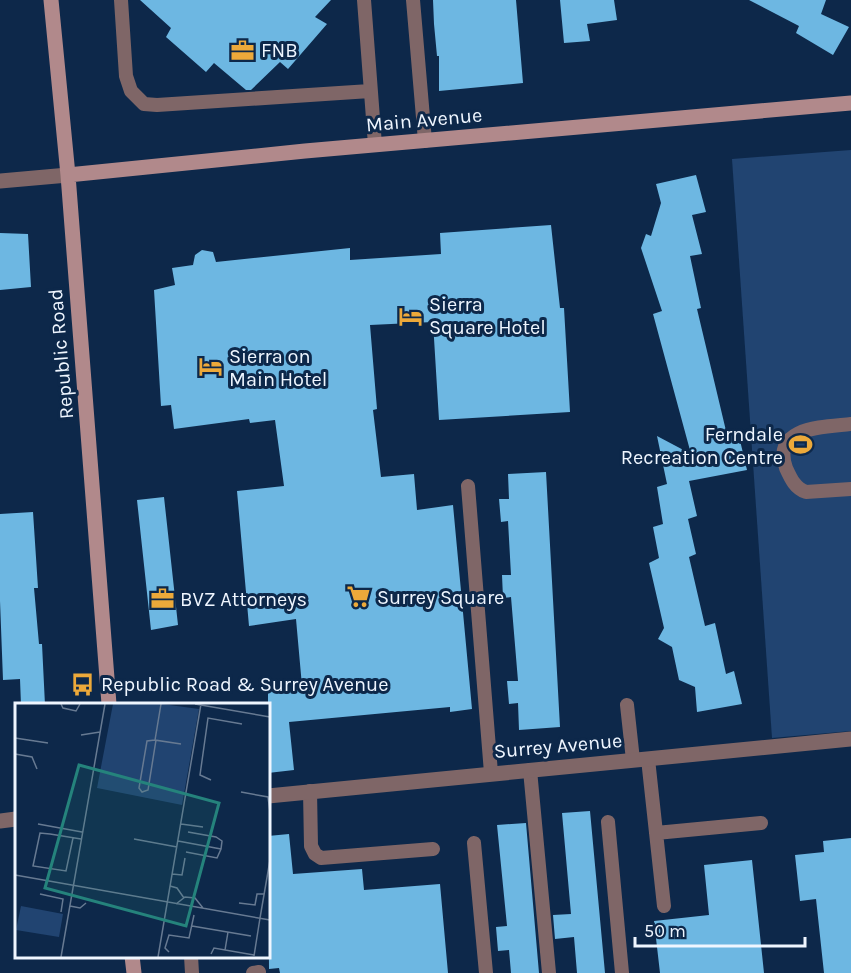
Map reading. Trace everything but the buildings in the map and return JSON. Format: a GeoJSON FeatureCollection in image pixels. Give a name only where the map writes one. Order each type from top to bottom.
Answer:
{"type":"FeatureCollection","features":[{"type":"Feature","properties":{"kind":"street","name":"Republic Road"},"geometry":{"type":"LineString","coordinates":[[51,0],[68,175],[109,703]]}},
{"type":"Feature","properties":{"kind":"street","name":"Main Avenue"},"geometry":{"type":"LineString","coordinates":[[0,181],[851,103]]}},
{"type":"Feature","properties":{"kind":"street","name":"Surrey Avenue"},"geometry":{"type":"LineString","coordinates":[[270,796],[851,739]]}},
{"type":"Feature","properties":{"kind":"street"},"geometry":{"type":"LineString","coordinates":[[0,821],[15,819]]}},
{"type":"Feature","properties":{"kind":"street"},"geometry":{"type":"LineString","coordinates":[[132,958],[134,973]]}},
{"type":"Feature","properties":{"kind":"lane"},"geometry":{"type":"LineString","coordinates":[[122,0],[126,76],[131,91],[144,104],[370,91]]}},
{"type":"Feature","properties":{"kind":"lane"},"geometry":{"type":"LineString","coordinates":[[364,0],[375,145]]}},
{"type":"Feature","properties":{"kind":"lane"},"geometry":{"type":"LineString","coordinates":[[413,0],[425,141]]}},
{"type":"Feature","properties":{"kind":"lane"},"geometry":{"type":"LineString","coordinates":[[851,424],[806,429],[797,433],[784,448],[783,455],[795,486],[806,492],[851,489]]}},
{"type":"Feature","properties":{"kind":"lane"},"geometry":{"type":"LineString","coordinates":[[468,486],[491,773]]}},
{"type":"Feature","properties":{"kind":"lane"},"geometry":{"type":"LineString","coordinates":[[627,705],[656,833],[664,906]]}},
{"type":"Feature","properties":{"kind":"lane"},"geometry":{"type":"LineString","coordinates":[[530,770],[549,973]]}},
{"type":"Feature","properties":{"kind":"lane"},"geometry":{"type":"LineString","coordinates":[[310,791],[311,846],[315,854],[321,858],[433,849]]}},
{"type":"Feature","properties":{"kind":"lane"},"geometry":{"type":"LineString","coordinates":[[608,822],[622,973]]}},
{"type":"Feature","properties":{"kind":"lane"},"geometry":{"type":"LineString","coordinates":[[656,833],[761,823]]}},
{"type":"Feature","properties":{"kind":"lane"},"geometry":{"type":"LineString","coordinates":[[474,843],[486,973]]}},
{"type":"Feature","properties":{"kind":"lane"},"geometry":{"type":"LineString","coordinates":[[191,958],[192,973]]}},
{"type":"Feature","properties":{"kind":"shaded area","name":"Ferndale Recreation Centre"},"geometry":{"type":"Polygon","coordinates":[[[851,150],[851,731],[772,738],[732,159],[851,150]]]}},
{"type":"Feature","properties":{"kind":"place","name":"FNB"},"geometry":{"type":"Point","coordinates":[243,50]}},
{"type":"Feature","properties":{"kind":"place","name":"Sierra Square Hotel"},"geometry":{"type":"Point","coordinates":[411,316]}},
{"type":"Feature","properties":{"kind":"place","name":"Sierra on Main Hotel"},"geometry":{"type":"Point","coordinates":[211,367]}},
{"type":"Feature","properties":{"kind":"place","name":"Ferndale Recreation Centre"},"geometry":{"type":"Point","coordinates":[801,445]}},
{"type":"Feature","properties":{"kind":"place","name":"Surrey Square"},"geometry":{"type":"Point","coordinates":[359,597]}},
{"type":"Feature","properties":{"kind":"place","name":"BVZ Attorneys"},"geometry":{"type":"Point","coordinates":[162,599]}},
{"type":"Feature","properties":{"kind":"place","name":"Republic Road & Surrey Avenue"},"geometry":{"type":"Point","coordinates":[83,684]}}]}
